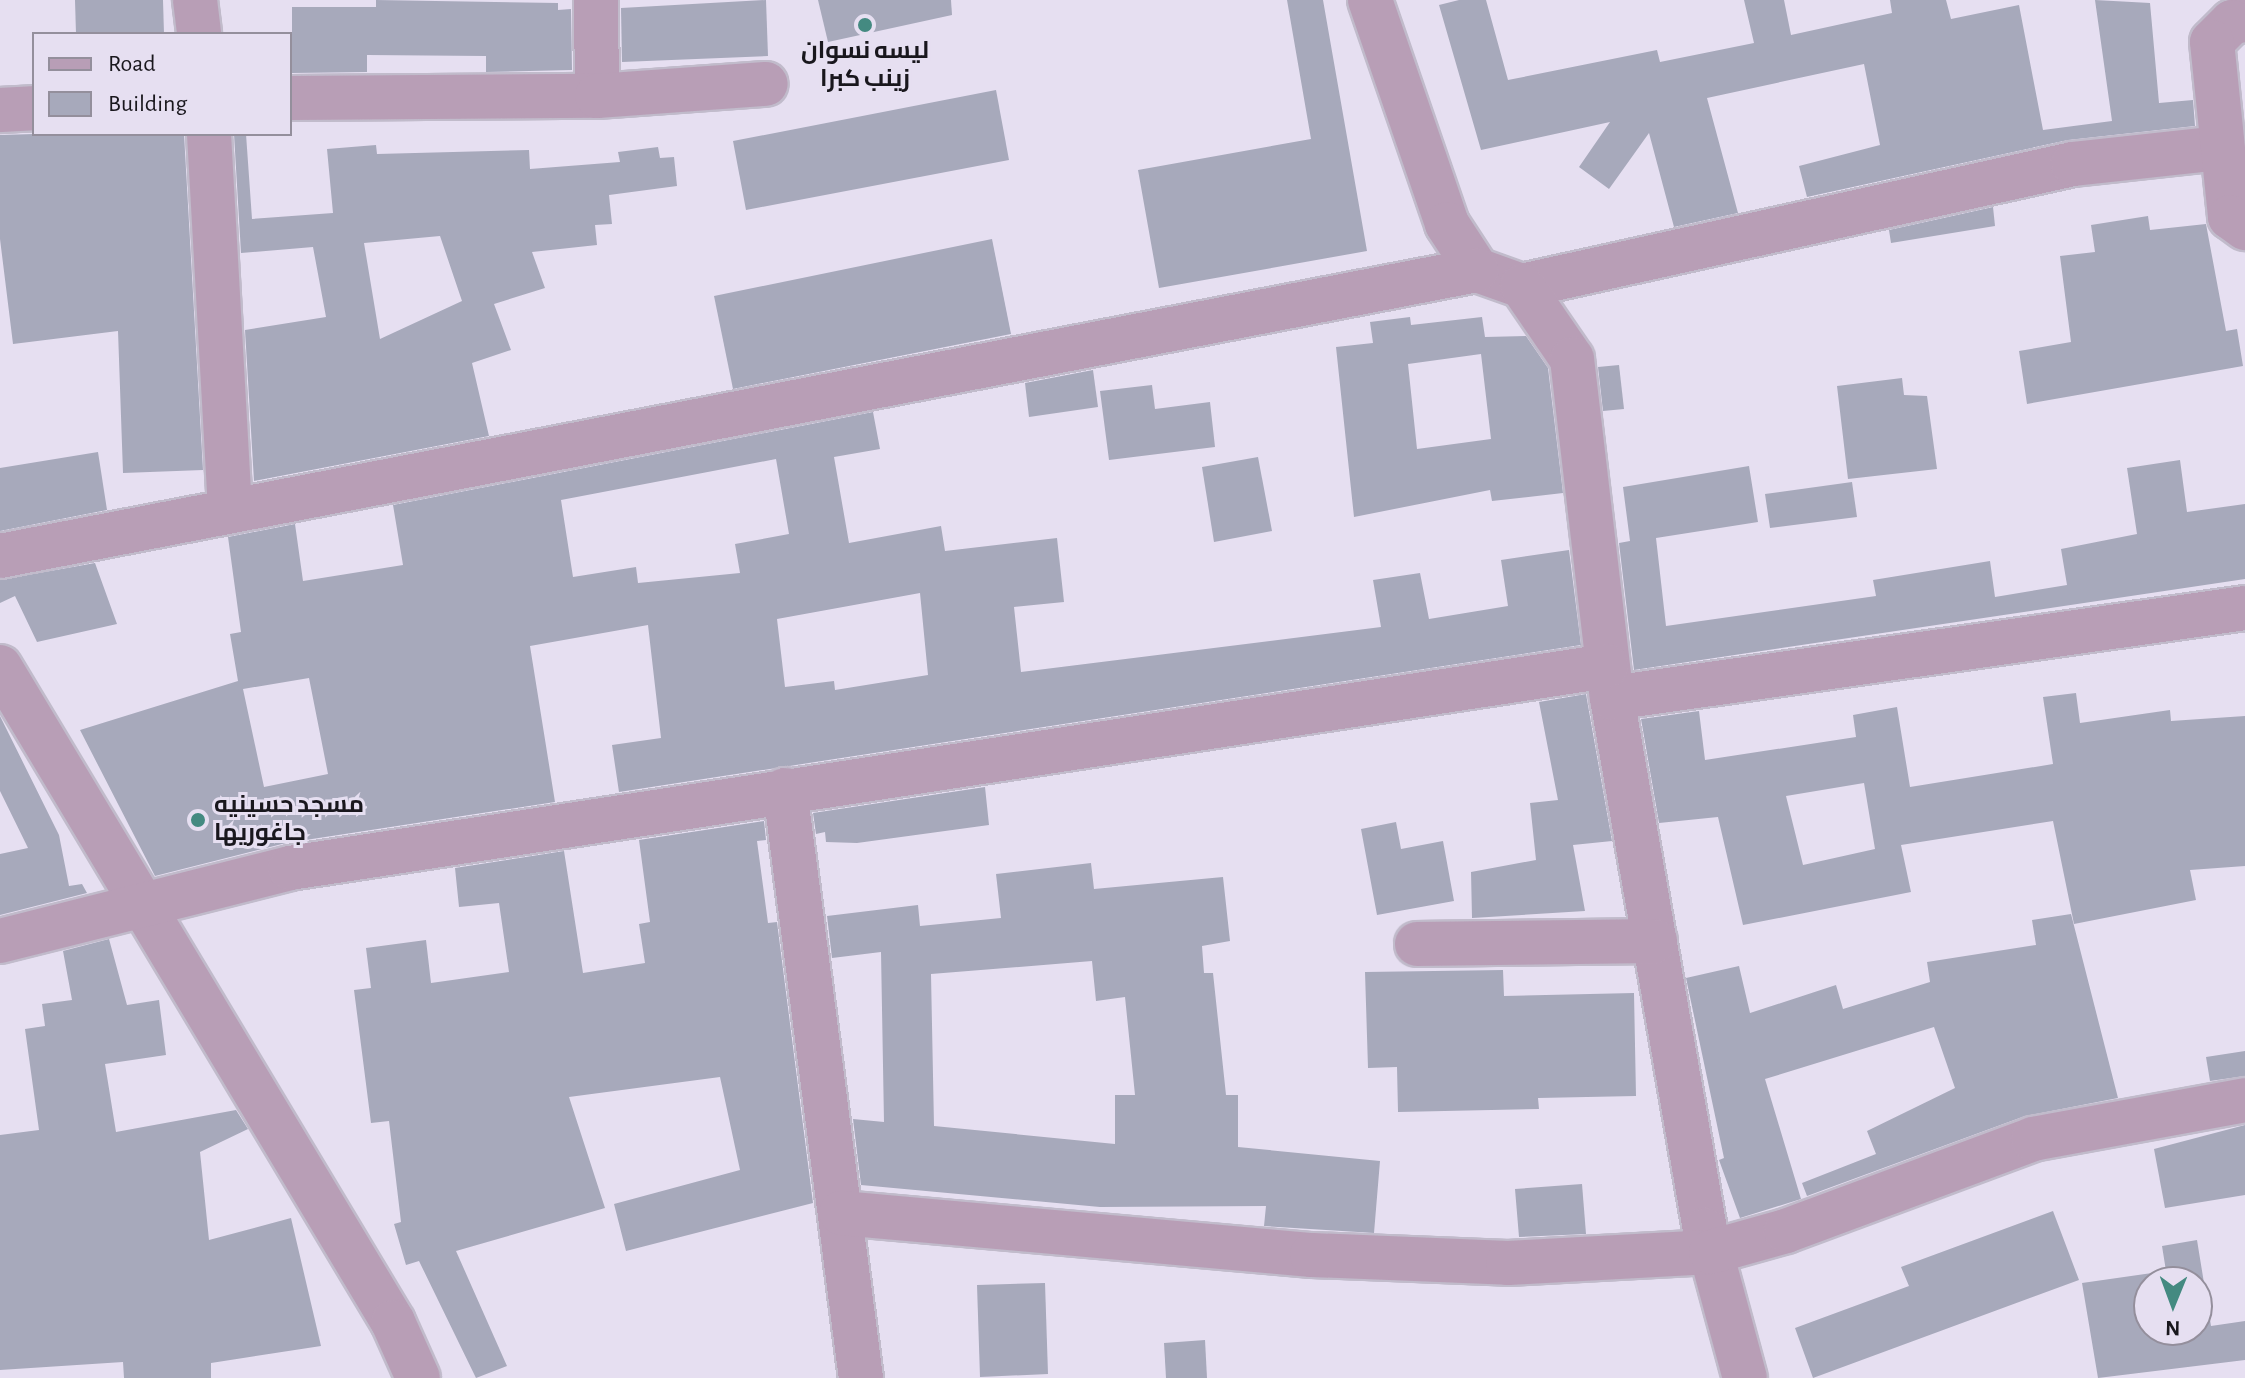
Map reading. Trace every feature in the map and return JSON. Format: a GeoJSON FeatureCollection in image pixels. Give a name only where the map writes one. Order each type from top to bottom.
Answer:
{"type":"FeatureCollection","features":[{"type":"Feature","properties":{"kind":"street"},"geometry":{"type":"LineString","coordinates":[[195,0],[199,32]]}},
{"type":"Feature","properties":{"kind":"street"},"geometry":{"type":"LineString","coordinates":[[596,0],[597,96]]}},
{"type":"Feature","properties":{"kind":"street"},"geometry":{"type":"LineString","coordinates":[[1370,0],[1447,224],[1477,270]]}},
{"type":"Feature","properties":{"kind":"street"},"geometry":{"type":"LineString","coordinates":[[2245,20],[2232,22],[2212,42],[2220,148],[2230,217],[2245,228]]}},
{"type":"Feature","properties":{"kind":"street"},"geometry":{"type":"LineString","coordinates":[[292,98],[597,96],[766,84]]}},
{"type":"Feature","properties":{"kind":"street"},"geometry":{"type":"LineString","coordinates":[[0,110],[32,108]]}},
{"type":"Feature","properties":{"kind":"street"},"geometry":{"type":"LineString","coordinates":[[209,136],[230,506]]}},
{"type":"Feature","properties":{"kind":"street"},"geometry":{"type":"LineString","coordinates":[[0,556],[230,506],[951,367],[1405,290],[1477,270],[1522,286],[2073,164],[2220,148]]}},
{"type":"Feature","properties":{"kind":"street"},"geometry":{"type":"LineString","coordinates":[[1522,286],[1572,359],[1609,682],[1711,1252],[1745,1378]]}},
{"type":"Feature","properties":{"kind":"street"},"geometry":{"type":"LineString","coordinates":[[0,941],[145,909],[290,868],[785,790],[1609,682],[2245,608]]}},
{"type":"Feature","properties":{"kind":"street"},"geometry":{"type":"LineString","coordinates":[[0,667],[393,1322],[418,1378]]}},
{"type":"Feature","properties":{"kind":"street"},"geometry":{"type":"LineString","coordinates":[[785,790],[861,1378]]}},
{"type":"Feature","properties":{"kind":"street"},"geometry":{"type":"LineString","coordinates":[[1417,944],[1655,941]]}},
{"type":"Feature","properties":{"kind":"street"},"geometry":{"type":"LineString","coordinates":[[841,1213],[1312,1255],[1508,1263],[1711,1252],[1786,1231],[2033,1139],[2245,1100]]}},
{"type":"Feature","properties":{"kind":"building"},"geometry":{"type":"Polygon","coordinates":[[[75,0],[163,0],[164,32],[76,32],[75,0]]]}},
{"type":"Feature","properties":{"kind":"building"},"geometry":{"type":"Polygon","coordinates":[[[376,0],[558,3],[558,10],[571,9],[572,70],[486,72],[486,56],[367,55],[367,72],[292,73],[292,7],[376,7],[376,0]]]}},
{"type":"Feature","properties":{"kind":"building"},"geometry":{"type":"Polygon","coordinates":[[[766,0],[768,56],[622,62],[621,8],[766,0]]]}},
{"type":"Feature","properties":{"kind":"building","name":"لیسه نسوان زینب کبرا"},"geometry":{"type":"Polygon","coordinates":[[[818,0],[951,0],[952,15],[828,42],[818,0]]]}},
{"type":"Feature","properties":{"kind":"building"},"geometry":{"type":"Polygon","coordinates":[[[1287,0],[1323,0],[1367,251],[1159,288],[1138,170],[1311,139],[1287,0]]]}},
{"type":"Feature","properties":{"kind":"building"},"geometry":{"type":"Polygon","coordinates":[[[1459,0],[1486,0],[1508,80],[1657,50],[1660,62],[1754,43],[1744,0],[1784,0],[1791,35],[1892,13],[1890,0],[1946,0],[1951,19],[2019,5],[2043,130],[2112,121],[2095,0],[2150,3],[2159,103],[2193,100],[2195,126],[2068,140],[1807,197],[1799,166],[1880,145],[1864,64],[1707,98],[1738,213],[1674,227],[1649,133],[1609,189],[1579,167],[1610,122],[1481,150],[1439,5],[1459,0]]]}},
{"type":"Feature","properties":{"kind":"building"},"geometry":{"type":"Polygon","coordinates":[[[996,90],[1009,160],[746,210],[733,141],[996,90]]]}},
{"type":"Feature","properties":{"kind":"building"},"geometry":{"type":"Polygon","coordinates":[[[0,135],[184,136],[203,470],[123,473],[118,331],[13,344],[0,239],[0,135]]]}},
{"type":"Feature","properties":{"kind":"building"},"geometry":{"type":"Polygon","coordinates":[[[234,136],[246,136],[252,219],[333,213],[327,149],[376,145],[377,154],[529,150],[530,169],[620,162],[618,152],[658,147],[660,158],[674,157],[677,186],[609,195],[612,224],[595,225],[597,245],[532,252],[545,288],[494,304],[511,350],[472,363],[489,436],[254,481],[245,330],[326,317],[313,247],[241,253],[234,136]],[[440,236],[364,243],[380,339],[462,301],[440,236]]]}},
{"type":"Feature","properties":{"kind":"building"},"geometry":{"type":"Polygon","coordinates":[[[1993,207],[1995,226],[1891,243],[1889,230],[1993,207]]]}},
{"type":"Feature","properties":{"kind":"building"},"geometry":{"type":"Polygon","coordinates":[[[2148,216],[2150,230],[2206,224],[2226,331],[2237,329],[2243,366],[2027,404],[2019,351],[2071,342],[2060,256],[2095,252],[2091,225],[2148,216]]]}},
{"type":"Feature","properties":{"kind":"building"},"geometry":{"type":"Polygon","coordinates":[[[992,239],[1011,334],[733,389],[714,296],[992,239]]]}},
{"type":"Feature","properties":{"kind":"building"},"geometry":{"type":"Polygon","coordinates":[[[1410,317],[1411,325],[1482,317],[1485,337],[1526,336],[1548,368],[1563,493],[1492,501],[1490,490],[1354,517],[1336,347],[1373,343],[1370,322],[1410,317]],[[1481,354],[1408,364],[1417,449],[1491,439],[1481,354]]]}},
{"type":"Feature","properties":{"kind":"building"},"geometry":{"type":"Polygon","coordinates":[[[1619,365],[1624,409],[1603,411],[1598,367],[1619,365]]]}},
{"type":"Feature","properties":{"kind":"building"},"geometry":{"type":"Polygon","coordinates":[[[1093,370],[1098,407],[1029,417],[1025,383],[1093,370]]]}},
{"type":"Feature","properties":{"kind":"building"},"geometry":{"type":"Polygon","coordinates":[[[1902,378],[1904,395],[1927,396],[1937,469],[1848,479],[1837,386],[1902,378]]]}},
{"type":"Feature","properties":{"kind":"building"},"geometry":{"type":"Polygon","coordinates":[[[1152,385],[1155,409],[1210,402],[1215,447],[1109,460],[1100,391],[1152,385]]]}},
{"type":"Feature","properties":{"kind":"building"},"geometry":{"type":"Polygon","coordinates":[[[873,412],[880,449],[834,457],[849,543],[941,526],[945,551],[1057,538],[1064,602],[1014,607],[1021,672],[1381,627],[1373,580],[1420,573],[1429,619],[1508,606],[1501,560],[1569,550],[1581,645],[619,792],[612,745],[661,738],[648,625],[530,646],[555,802],[286,843],[155,876],[80,730],[238,681],[230,634],[241,632],[228,537],[295,524],[303,581],[403,565],[393,505],[873,412]],[[776,459],[561,500],[573,577],[636,567],[638,583],[740,573],[735,544],[789,534],[776,459]],[[920,593],[777,619],[785,687],[834,681],[835,690],[928,675],[920,593]],[[309,678],[243,689],[264,787],[328,774],[309,678]]]}},
{"type":"Feature","properties":{"kind":"building"},"geometry":{"type":"Polygon","coordinates":[[[98,452],[107,510],[0,531],[0,468],[98,452]]]}},
{"type":"Feature","properties":{"kind":"building"},"geometry":{"type":"Polygon","coordinates":[[[1258,457],[1272,531],[1214,542],[1202,467],[1258,457]]]}},
{"type":"Feature","properties":{"kind":"building"},"geometry":{"type":"Polygon","coordinates":[[[2180,460],[2187,512],[2245,504],[2245,579],[1634,670],[1619,543],[1630,541],[1623,487],[1749,466],[1758,522],[1656,538],[1666,626],[1876,596],[1873,580],[1990,561],[1995,597],[2067,585],[2061,549],[2137,534],[2127,468],[2180,460]]]}},
{"type":"Feature","properties":{"kind":"building"},"geometry":{"type":"Polygon","coordinates":[[[1852,482],[1857,517],[1770,528],[1765,494],[1852,482]]]}},
{"type":"Feature","properties":{"kind":"building"},"geometry":{"type":"Polygon","coordinates":[[[95,563],[117,624],[37,642],[15,596],[0,603],[0,580],[95,563]]]}},
{"type":"Feature","properties":{"kind":"building"},"geometry":{"type":"Polygon","coordinates":[[[2076,693],[2080,723],[2170,710],[2171,721],[2245,716],[2245,866],[2190,870],[2196,900],[2074,924],[2053,821],[1901,845],[1911,892],[1743,925],[1718,817],[1659,823],[1641,719],[1699,711],[1705,760],[1856,737],[1853,715],[1897,707],[1910,787],[2053,764],[2043,697],[2076,693]],[[1864,783],[1786,796],[1803,865],[1875,849],[1864,783]]]}},
{"type":"Feature","properties":{"kind":"building"},"geometry":{"type":"Polygon","coordinates":[[[1586,694],[1612,841],[1573,845],[1585,911],[1472,918],[1471,872],[1536,860],[1530,803],[1558,800],[1539,702],[1586,694]]]}},
{"type":"Feature","properties":{"kind":"building"},"geometry":{"type":"Polygon","coordinates":[[[0,716],[59,835],[69,886],[82,884],[87,893],[0,915],[0,854],[28,848],[0,791],[0,716]]]}},
{"type":"Feature","properties":{"kind":"building"},"geometry":{"type":"Polygon","coordinates":[[[985,787],[989,825],[857,843],[826,842],[825,832],[816,834],[813,813],[985,787]]]}},
{"type":"Feature","properties":{"kind":"building"},"geometry":{"type":"Polygon","coordinates":[[[764,821],[766,840],[757,841],[768,923],[777,922],[813,1203],[626,1251],[614,1204],[740,1170],[720,1077],[569,1097],[605,1208],[456,1251],[507,1366],[476,1378],[419,1261],[406,1265],[394,1224],[401,1222],[389,1121],[371,1123],[354,990],[371,988],[366,948],[426,940],[431,983],[509,972],[499,903],[459,907],[455,868],[564,851],[583,973],[645,963],[639,924],[650,922],[639,840],[764,821]]]}},
{"type":"Feature","properties":{"kind":"building"},"geometry":{"type":"Polygon","coordinates":[[[1396,822],[1401,849],[1443,841],[1454,901],[1377,915],[1361,829],[1396,822]]]}},
{"type":"Feature","properties":{"kind":"building"},"geometry":{"type":"Polygon","coordinates":[[[1091,863],[1094,889],[1223,877],[1230,941],[1202,946],[1204,973],[1213,973],[1226,1095],[1238,1095],[1238,1147],[1380,1161],[1374,1233],[1264,1226],[1266,1206],[1100,1207],[861,1185],[853,1119],[884,1122],[881,952],[832,958],[827,916],[918,905],[920,926],[1001,918],[996,874],[1091,863]],[[1092,961],[931,974],[934,1126],[1115,1144],[1115,1095],[1135,1095],[1125,997],[1096,1001],[1092,961]]]}},
{"type":"Feature","properties":{"kind":"building"},"geometry":{"type":"Polygon","coordinates":[[[2071,914],[2118,1098],[2025,1116],[1807,1196],[1802,1183],[1876,1154],[1867,1131],[1955,1088],[1934,1027],[1765,1079],[1801,1199],[1740,1218],[1719,1160],[1724,1158],[1686,978],[1739,966],[1750,1013],[1836,985],[1843,1009],[1930,982],[1927,962],[2036,945],[2032,920],[2071,914]]]}},
{"type":"Feature","properties":{"kind":"building"},"geometry":{"type":"Polygon","coordinates":[[[109,939],[127,1005],[159,1000],[166,1055],[105,1064],[116,1132],[236,1110],[248,1129],[200,1152],[209,1240],[291,1218],[321,1346],[211,1363],[211,1378],[124,1378],[123,1362],[0,1370],[0,1135],[39,1130],[25,1029],[45,1026],[42,1004],[72,1000],[63,951],[109,939]]]}},
{"type":"Feature","properties":{"kind":"building"},"geometry":{"type":"Polygon","coordinates":[[[1503,970],[1504,996],[1634,993],[1636,1096],[1538,1098],[1539,1109],[1398,1112],[1397,1067],[1368,1068],[1365,972],[1503,970]]]}},
{"type":"Feature","properties":{"kind":"building"},"geometry":{"type":"Polygon","coordinates":[[[2245,1051],[2245,1076],[2210,1081],[2206,1057],[2245,1051]]]}},
{"type":"Feature","properties":{"kind":"building"},"geometry":{"type":"Polygon","coordinates":[[[2245,1125],[2245,1195],[2165,1208],[2154,1149],[2245,1125]]]}},
{"type":"Feature","properties":{"kind":"building"},"geometry":{"type":"Polygon","coordinates":[[[1582,1184],[1586,1234],[1519,1237],[1515,1189],[1582,1184]]]}},
{"type":"Feature","properties":{"kind":"building"},"geometry":{"type":"Polygon","coordinates":[[[2053,1211],[2079,1280],[1813,1378],[1795,1328],[1909,1286],[1901,1267],[2053,1211]]]}},
{"type":"Feature","properties":{"kind":"building"},"geometry":{"type":"Polygon","coordinates":[[[2197,1240],[2201,1266],[2165,1266],[2162,1246],[2197,1240]]]}},
{"type":"Feature","properties":{"kind":"building"},"geometry":{"type":"Polygon","coordinates":[[[2133,1276],[2133,1346],[2213,1346],[2213,1326],[2245,1321],[2245,1360],[2098,1378],[2082,1283],[2133,1276]]]}},
{"type":"Feature","properties":{"kind":"building"},"geometry":{"type":"Polygon","coordinates":[[[1045,1283],[1048,1374],[980,1377],[977,1285],[1045,1283]]]}},
{"type":"Feature","properties":{"kind":"building"},"geometry":{"type":"Polygon","coordinates":[[[1205,1340],[1207,1378],[1166,1378],[1164,1343],[1205,1340]]]}},
{"type":"Feature","properties":{"kind":"place","name":"لیسه نسوان زینب کبرا"},"geometry":{"type":"Point","coordinates":[865,25]}},
{"type":"Feature","properties":{"kind":"place","name":"مسجد حسینیه جاغوریها"},"geometry":{"type":"Point","coordinates":[198,820]}}]}
